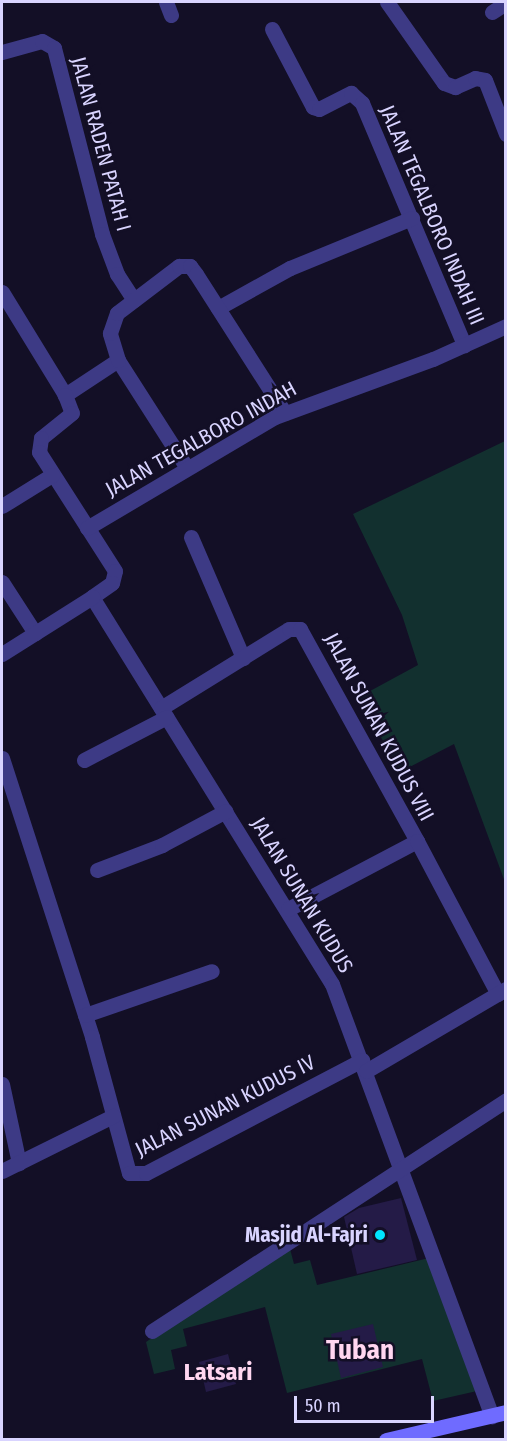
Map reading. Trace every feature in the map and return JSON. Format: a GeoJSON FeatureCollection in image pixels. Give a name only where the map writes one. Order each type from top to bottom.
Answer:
{"type":"FeatureCollection","features":[{"type":"Feature","properties":{"kind":"main road"},"geometry":{"type":"LineString","coordinates":[[386,1440],[499,1414]]}},
{"type":"Feature","properties":{"kind":"street"},"geometry":{"type":"LineString","coordinates":[[387,2],[444,83],[455,87],[475,78],[484,80],[506,134]]}},
{"type":"Feature","properties":{"kind":"street"},"geometry":{"type":"LineString","coordinates":[[492,12],[506,3]]}},
{"type":"Feature","properties":{"kind":"street","name":"JALAN TEGALBORO INDAH III"},"geometry":{"type":"LineString","coordinates":[[272,29],[313,107],[322,108],[347,94],[359,98],[412,218],[464,345]]}},
{"type":"Feature","properties":{"kind":"street","name":"JALAN RADEN PATAH I"},"geometry":{"type":"LineString","coordinates":[[2,52],[42,41],[54,48],[102,234],[117,274],[134,300]]}},
{"type":"Feature","properties":{"kind":"street"},"geometry":{"type":"LineString","coordinates":[[218,308],[290,268],[412,218]]}},
{"type":"Feature","properties":{"kind":"street"},"geometry":{"type":"LineString","coordinates":[[187,468],[118,360],[111,341],[112,320],[134,300],[185,264],[218,308],[285,413]]}},
{"type":"Feature","properties":{"kind":"street"},"geometry":{"type":"LineString","coordinates":[[2,292],[65,395],[71,416],[41,438],[38,447],[52,475],[116,575],[92,597],[2,654]]}},
{"type":"Feature","properties":{"kind":"street","name":"JALAN TEGALBORO INDAH"},"geometry":{"type":"LineString","coordinates":[[87,528],[285,413],[464,345],[506,326]]}},
{"type":"Feature","properties":{"kind":"street"},"geometry":{"type":"LineString","coordinates":[[65,395],[118,360]]}},
{"type":"Feature","properties":{"kind":"street"},"geometry":{"type":"LineString","coordinates":[[2,506],[52,475]]}},
{"type":"Feature","properties":{"kind":"street"},"geometry":{"type":"LineString","coordinates":[[191,537],[243,658]]}},
{"type":"Feature","properties":{"kind":"street"},"geometry":{"type":"LineString","coordinates":[[2,582],[35,633]]}},
{"type":"Feature","properties":{"kind":"street","name":"JALAN SUNAN KUDUS"},"geometry":{"type":"LineString","coordinates":[[92,597],[326,972],[499,1414]]}},
{"type":"Feature","properties":{"kind":"street","name":"JALAN SUNAN KUDUS VIII"},"geometry":{"type":"LineString","coordinates":[[84,760],[164,712],[289,629],[302,630],[417,841]]}},
{"type":"Feature","properties":{"kind":"street","name":"JALAN SUNAN KUDUS IV"},"geometry":{"type":"LineString","coordinates":[[2,758],[85,1014],[125,1168],[141,1175],[364,1065]]}},
{"type":"Feature","properties":{"kind":"street"},"geometry":{"type":"LineString","coordinates":[[97,870],[162,846],[226,811]]}},
{"type":"Feature","properties":{"kind":"street"},"geometry":{"type":"LineString","coordinates":[[288,909],[417,841],[502,992],[364,1065]]}},
{"type":"Feature","properties":{"kind":"street"},"geometry":{"type":"LineString","coordinates":[[85,1014],[212,971]]}},
{"type":"Feature","properties":{"kind":"street"},"geometry":{"type":"LineString","coordinates":[[2,1084],[19,1163]]}},
{"type":"Feature","properties":{"kind":"street"},"geometry":{"type":"LineString","coordinates":[[152,1331],[402,1165],[506,1100]]}},
{"type":"Feature","properties":{"kind":"street","name":"JALAN SUNAN KUDUS IV"},"geometry":{"type":"LineString","coordinates":[[2,1172],[113,1116]]}},
{"type":"Feature","properties":{"kind":"green space"},"geometry":{"type":"Polygon","coordinates":[[[505,441],[505,882],[454,744],[400,772],[359,697],[418,665],[402,615],[353,514],[505,441]]]}},
{"type":"Feature","properties":{"kind":"green space"},"geometry":{"type":"Polygon","coordinates":[[[289,1245],[294,1264],[310,1260],[317,1285],[429,1258],[477,1391],[433,1401],[422,1359],[287,1393],[265,1307],[183,1329],[187,1346],[171,1350],[175,1369],[154,1374],[146,1342],[289,1245]]]}},
{"type":"Feature","properties":{"kind":"building","name":"Masjid Al-Fajri"},"geometry":{"type":"Polygon","coordinates":[[[401,1198],[417,1260],[357,1274],[344,1217],[359,1208],[401,1198]]]}},
{"type":"Feature","properties":{"kind":"building"},"geometry":{"type":"Polygon","coordinates":[[[373,1324],[383,1367],[341,1378],[331,1334],[373,1324]]]}},
{"type":"Feature","properties":{"kind":"building"},"geometry":{"type":"Polygon","coordinates":[[[228,1354],[236,1384],[206,1392],[199,1362],[228,1354]]]}},
{"type":"Feature","properties":{"kind":"place","name":"Masjid Al-Fajri"},"geometry":{"type":"Point","coordinates":[380,1235]}},
{"type":"Feature","properties":{"kind":"district","name":"Tuban"},"geometry":{"type":"Point","coordinates":[360,1351]}},
{"type":"Feature","properties":{"kind":"district","name":"Latsari"},"geometry":{"type":"Point","coordinates":[218,1373]}}]}
